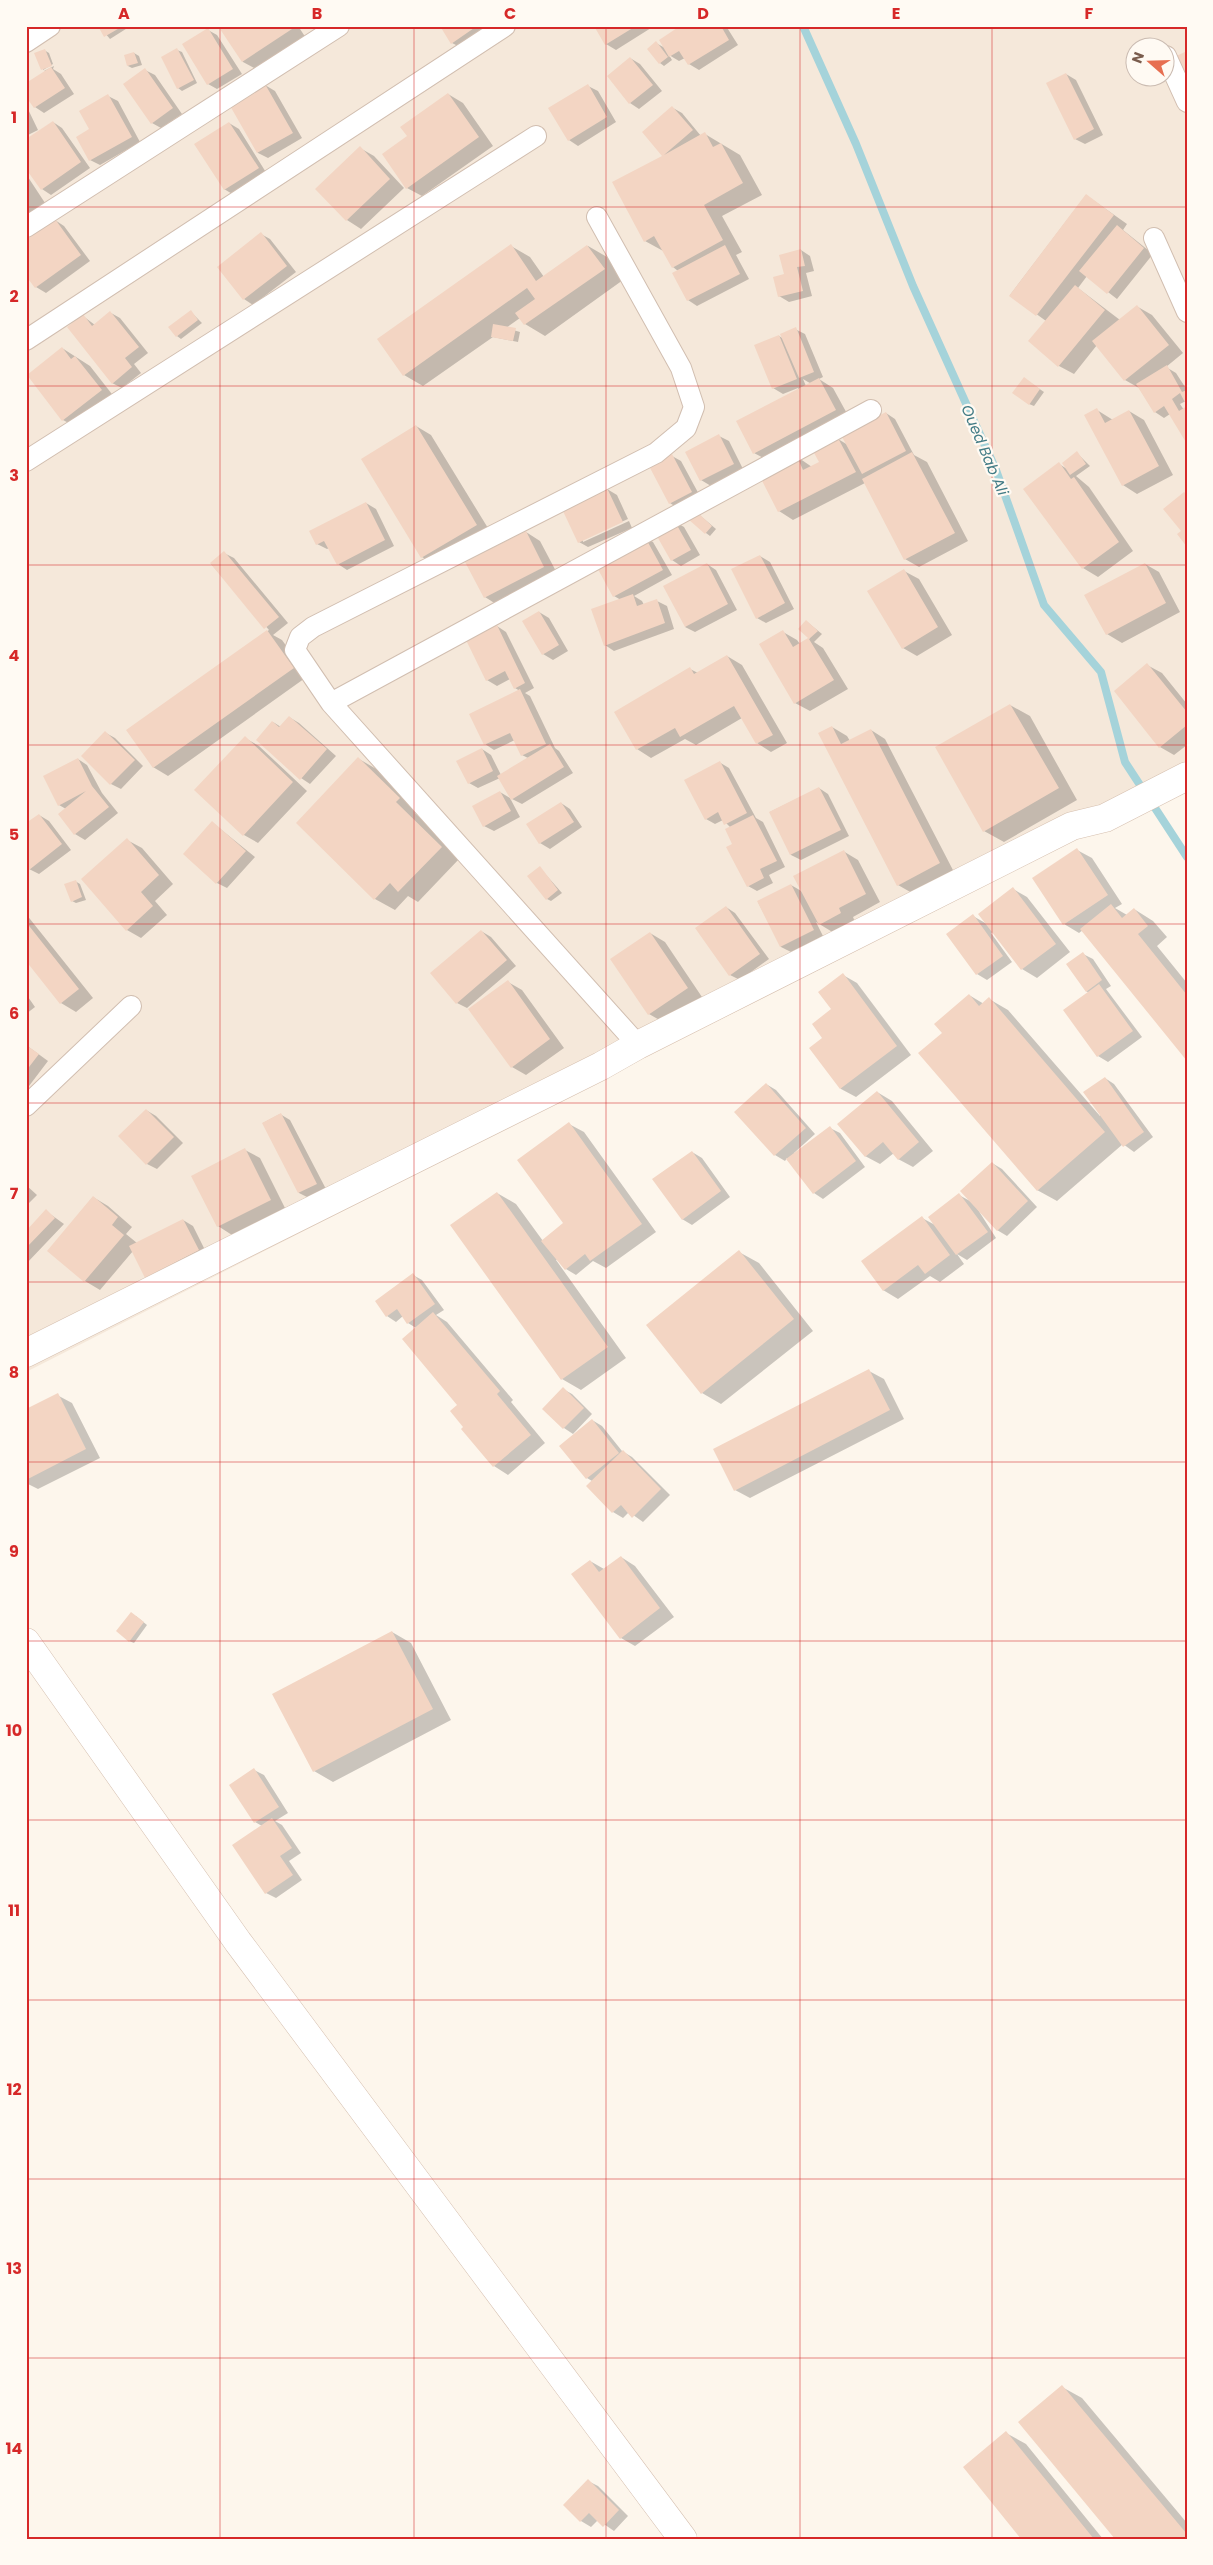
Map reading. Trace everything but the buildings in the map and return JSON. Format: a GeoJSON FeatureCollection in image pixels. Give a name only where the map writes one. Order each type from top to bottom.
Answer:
{"type":"FeatureCollection","features":[{"type":"Feature","properties":{"kind":"street"},"geometry":{"type":"LineString","coordinates":[[26,42],[50,26]]}},
{"type":"Feature","properties":{"kind":"street"},"geometry":{"type":"LineString","coordinates":[[26,227],[339,26]]}},
{"type":"Feature","properties":{"kind":"street"},"geometry":{"type":"LineString","coordinates":[[26,340],[505,26]]}},
{"type":"Feature","properties":{"kind":"street"},"geometry":{"type":"LineString","coordinates":[[1176,78],[1187,102]]}},
{"type":"Feature","properties":{"kind":"street"},"geometry":{"type":"LineString","coordinates":[[26,461],[536,136]]}},
{"type":"Feature","properties":{"kind":"street"},"geometry":{"type":"LineString","coordinates":[[597,216],[681,368],[694,407],[686,428],[656,453],[313,627],[300,638],[295,650],[331,703],[638,1045]]}},
{"type":"Feature","properties":{"kind":"street"},"geometry":{"type":"LineString","coordinates":[[1154,238],[1187,312]]}},
{"type":"Feature","properties":{"kind":"street"},"geometry":{"type":"LineString","coordinates":[[331,703],[871,410]]}},
{"type":"Feature","properties":{"kind":"street"},"geometry":{"type":"LineString","coordinates":[[26,1353],[602,1066],[638,1045],[1072,826],[1105,818],[1187,776]]}},
{"type":"Feature","properties":{"kind":"street"},"geometry":{"type":"LineString","coordinates":[[26,1106],[131,1006]]}},
{"type":"Feature","properties":{"kind":"street"},"geometry":{"type":"LineString","coordinates":[[26,1642],[238,1942],[683,2539]]}},
{"type":"Feature","properties":{"kind":"shaded area"},"geometry":{"type":"Polygon","coordinates":[[[26,26],[1187,26],[1187,783],[26,1372],[26,26]]]}},
{"type":"Feature","properties":{"kind":"waterway","name":"Oued Bab Ali"},"geometry":{"type":"LineString","coordinates":[[803,26],[856,144],[913,286],[996,470],[1044,605],[1101,672],[1125,762],[1187,857]]}}]}
